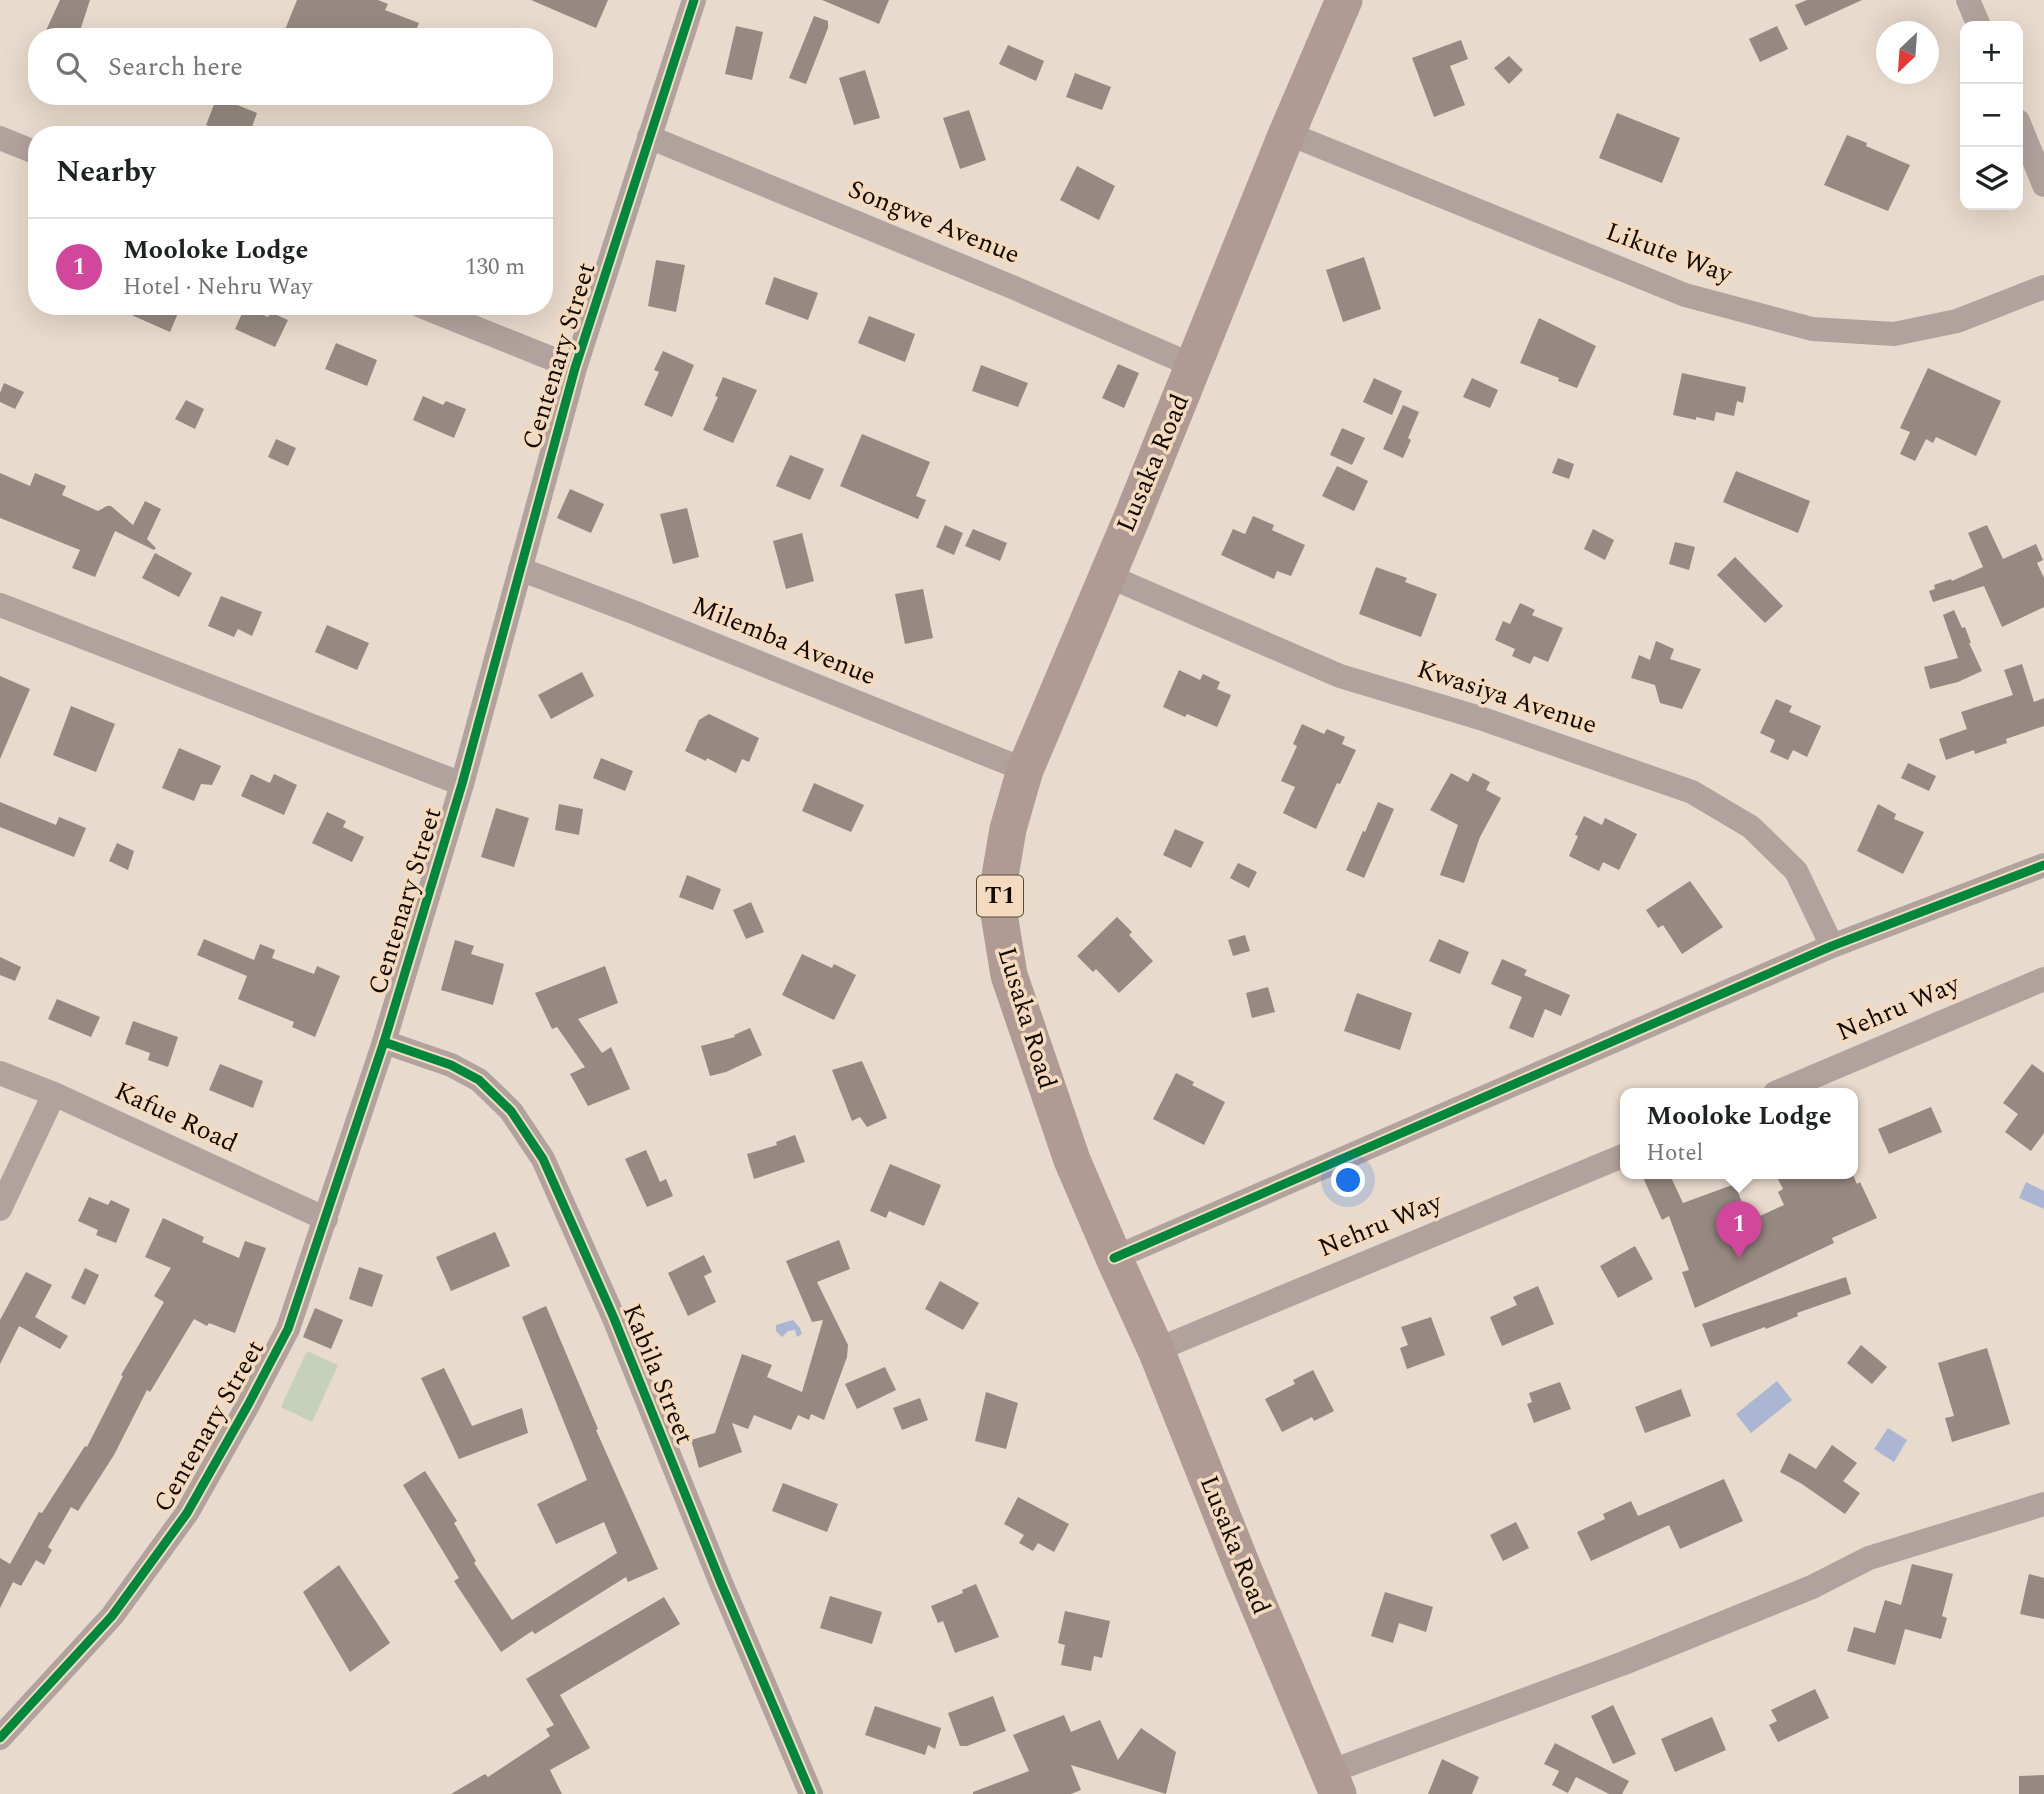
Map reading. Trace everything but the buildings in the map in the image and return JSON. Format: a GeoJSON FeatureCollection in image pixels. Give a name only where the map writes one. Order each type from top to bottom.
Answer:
{"type":"FeatureCollection","features":[{"type":"Feature","properties":{"kind":"highway","name":"Lusaka Road"},"geometry":{"type":"LineString","coordinates":[[1334,1783],[1243,1568],[1156,1350],[1072,1160],[1009,975],[999,914],[1000,876],[1008,829],[1025,770],[1343,0]]}},
{"type":"Feature","properties":{"kind":"street","name":"Centenary Street"},"geometry":{"type":"LineString","coordinates":[[0,1738],[112,1616],[187,1513],[288,1329],[384,1042],[462,783],[575,368],[694,0]]}},
{"type":"Feature","properties":{"kind":"street"},"geometry":{"type":"LineString","coordinates":[[1968,0],[1977,21]]}},
{"type":"Feature","properties":{"kind":"street","name":"Likute Way"},"geometry":{"type":"LineString","coordinates":[[1287,133],[1685,295],[1812,329],[1894,334],[1957,321],[2044,287]]}},
{"type":"Feature","properties":{"kind":"street"},"geometry":{"type":"LineString","coordinates":[[2023,133],[2044,185]]}},
{"type":"Feature","properties":{"kind":"street","name":"Songwe Avenue"},"geometry":{"type":"LineString","coordinates":[[649,137],[1017,289],[1194,366]]}},
{"type":"Feature","properties":{"kind":"street"},"geometry":{"type":"LineString","coordinates":[[0,138],[28,149]]}},
{"type":"Feature","properties":{"kind":"street"},"geometry":{"type":"LineString","coordinates":[[443,315],[575,368]]}},
{"type":"Feature","properties":{"kind":"street","name":"Milemba Avenue"},"geometry":{"type":"LineString","coordinates":[[520,569],[1025,770]]}},
{"type":"Feature","properties":{"kind":"street","name":"Kwasiya Avenue"},"geometry":{"type":"LineString","coordinates":[[1106,575],[1340,676],[1480,718],[1692,792],[1752,827],[1796,871],[1832,946]]}},
{"type":"Feature","properties":{"kind":"street"},"geometry":{"type":"LineString","coordinates":[[0,606],[462,783]]}},
{"type":"Feature","properties":{"kind":"street"},"geometry":{"type":"LineString","coordinates":[[1114,1258],[1832,946],[2044,865]]}},
{"type":"Feature","properties":{"kind":"street","name":"Nehru Way"},"geometry":{"type":"LineString","coordinates":[[1786,1088],[2044,979]]}},
{"type":"Feature","properties":{"kind":"street","name":"Kabila Street"},"geometry":{"type":"LineString","coordinates":[[384,1042],[451,1065],[479,1080],[511,1111],[543,1159],[613,1316],[720,1583],[811,1794]]}},
{"type":"Feature","properties":{"kind":"street","name":"Kafue Road"},"geometry":{"type":"LineString","coordinates":[[0,1073],[54,1094],[326,1219]]}},
{"type":"Feature","properties":{"kind":"street"},"geometry":{"type":"LineString","coordinates":[[0,1209],[54,1094]]}},
{"type":"Feature","properties":{"kind":"street","name":"Nehru Way"},"geometry":{"type":"LineString","coordinates":[[1156,1350],[1620,1157]]}},
{"type":"Feature","properties":{"kind":"street"},"geometry":{"type":"LineString","coordinates":[[1334,1783],[1812,1587],[1869,1558],[2044,1504]]}},
{"type":"Feature","properties":{"kind":"green space"},"geometry":{"type":"Polygon","coordinates":[[[307,1351],[338,1365],[312,1422],[281,1407],[307,1351]]]}},
{"type":"Feature","properties":{"kind":"water"},"geometry":{"type":"Polygon","coordinates":[[[2026,1182],[2044,1191],[2044,1209],[2019,1198],[2026,1182]]]}},
{"type":"Feature","properties":{"kind":"water"},"geometry":{"type":"Polygon","coordinates":[[[793,1320],[802,1334],[797,1337],[795,1330],[788,1331],[782,1337],[776,1331],[776,1325],[793,1320]]]}},
{"type":"Feature","properties":{"kind":"water"},"geometry":{"type":"Polygon","coordinates":[[[1777,1381],[1792,1400],[1751,1433],[1736,1414],[1777,1381]]]}},
{"type":"Feature","properties":{"kind":"water"},"geometry":{"type":"Polygon","coordinates":[[[1888,1428],[1907,1440],[1894,1462],[1874,1449],[1888,1428]]]}},
{"type":"Feature","properties":{"kind":"cycle path"},"geometry":{"type":"LineString","coordinates":[[0,1738],[112,1616],[187,1513],[288,1329],[384,1042],[462,784],[575,368],[694,0]]}},
{"type":"Feature","properties":{"kind":"cycle path"},"geometry":{"type":"LineString","coordinates":[[1114,1258],[1832,946],[2044,865]]}},
{"type":"Feature","properties":{"kind":"cycle path"},"geometry":{"type":"LineString","coordinates":[[384,1042],[451,1065],[479,1080],[511,1111],[543,1159],[613,1316],[721,1583],[811,1794]]}},
{"type":"Feature","properties":{"kind":"place","name":"Mooloke Lodge"},"geometry":{"type":"Point","coordinates":[1739,1259]}}]}
